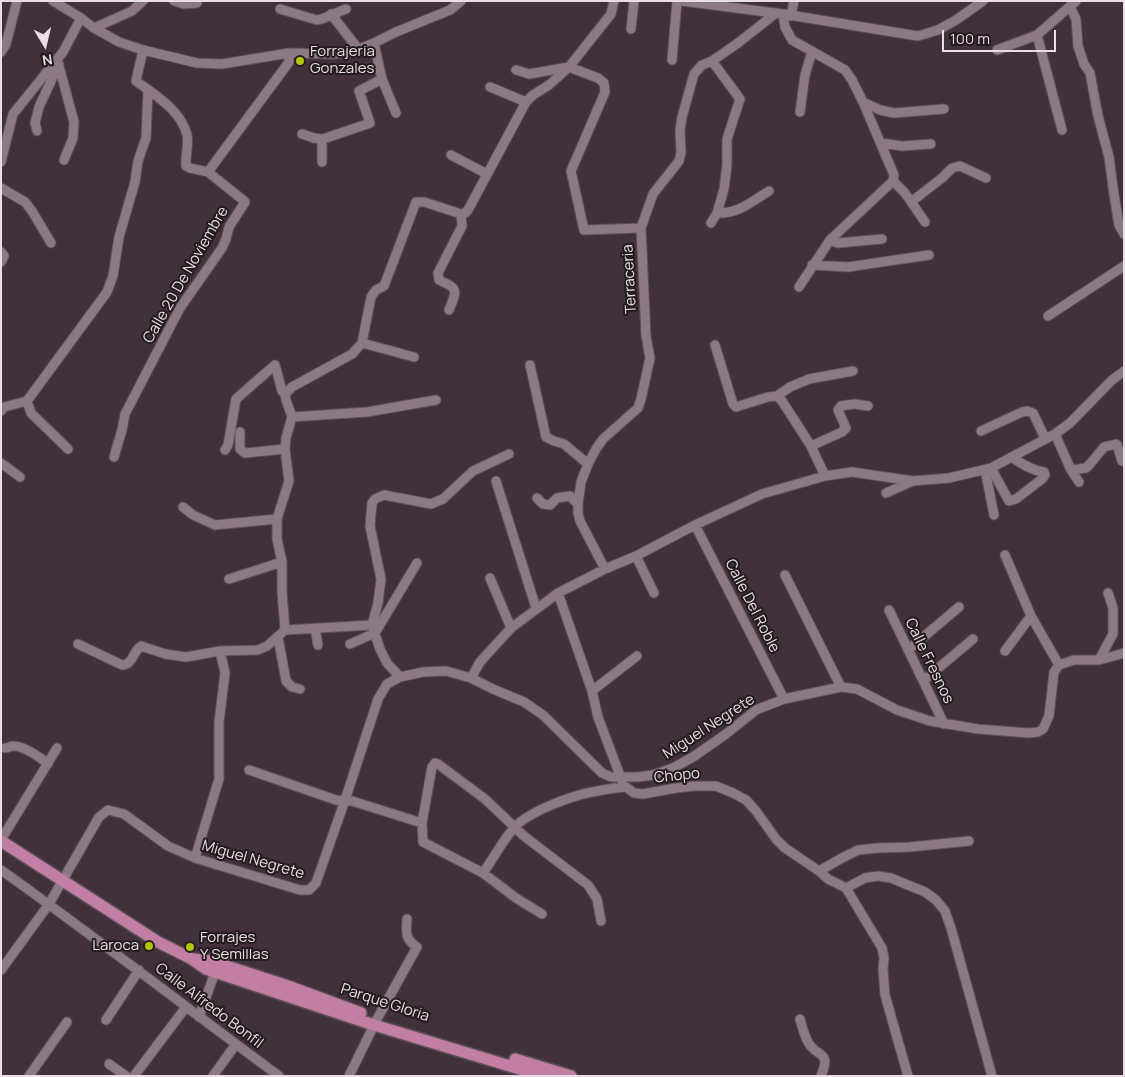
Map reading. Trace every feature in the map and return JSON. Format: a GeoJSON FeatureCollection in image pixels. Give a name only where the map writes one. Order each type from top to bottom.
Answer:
{"type":"FeatureCollection","features":[{"type":"Feature","properties":{"kind":"main road","name":"Parque Gloria"},"geometry":{"type":"LineString","coordinates":[[1,840],[158,942],[190,958],[206,969],[286,991]]}},
{"type":"Feature","properties":{"kind":"main road","name":"Parque Gloria"},"geometry":{"type":"LineString","coordinates":[[190,958],[211,961],[286,991],[543,1076]]}},
{"type":"Feature","properties":{"kind":"main road","name":"Parque Gloria"},"geometry":{"type":"LineString","coordinates":[[376,1022],[571,1076]]}},
{"type":"Feature","properties":{"kind":"street"},"geometry":{"type":"LineString","coordinates":[[1,52],[6,44],[16,1]]}},
{"type":"Feature","properties":{"kind":"street"},"geometry":{"type":"LineString","coordinates":[[53,1],[119,42],[197,63],[222,64],[289,53],[334,54],[359,50],[396,32],[450,10],[461,1]]}},
{"type":"Feature","properties":{"kind":"street"},"geometry":{"type":"LineString","coordinates":[[94,28],[132,11],[143,1]]}},
{"type":"Feature","properties":{"kind":"street"},"geometry":{"type":"LineString","coordinates":[[174,1],[184,4],[197,4]]}},
{"type":"Feature","properties":{"kind":"street"},"geometry":{"type":"LineString","coordinates":[[285,630],[282,562],[277,539],[277,519],[290,481],[285,449],[292,417],[286,400],[286,394],[292,387],[352,354],[362,343],[372,297],[376,290],[384,286],[416,202],[424,202],[460,214],[468,210],[526,102],[569,67],[611,14],[614,1]]}},
{"type":"Feature","properties":{"kind":"street"},"geometry":{"type":"LineString","coordinates":[[631,29],[634,1]]}},
{"type":"Feature","properties":{"kind":"street"},"geometry":{"type":"LineString","coordinates":[[672,60],[677,1]]}},
{"type":"Feature","properties":{"kind":"street"},"geometry":{"type":"LineString","coordinates":[[682,1],[784,14],[918,36],[938,30],[983,1]]}},
{"type":"Feature","properties":{"kind":"street"},"geometry":{"type":"LineString","coordinates":[[794,1],[784,14],[785,27],[792,40],[845,70],[864,102],[894,175],[893,181],[830,240],[799,287]]}},
{"type":"Feature","properties":{"kind":"street"},"geometry":{"type":"LineString","coordinates":[[997,50],[1037,35],[1073,4],[1078,46],[1084,64],[1090,73],[1098,116],[1109,157],[1119,225],[1124,234]]}},
{"type":"Feature","properties":{"kind":"street"},"geometry":{"type":"LineString","coordinates":[[280,9],[316,20],[346,9]]}},
{"type":"Feature","properties":{"kind":"street"},"geometry":{"type":"LineString","coordinates":[[331,14],[359,50]]}},
{"type":"Feature","properties":{"kind":"street","name":"Terraceria"},"geometry":{"type":"LineString","coordinates":[[605,569],[580,521],[578,504],[581,482],[596,448],[603,439],[638,408],[641,399],[650,358],[646,336],[641,228],[653,194],[679,161],[682,118],[694,74],[702,65],[712,61],[756,30],[784,14]]}},
{"type":"Feature","properties":{"kind":"street"},"geometry":{"type":"LineString","coordinates":[[37,131],[35,123],[39,107],[63,52],[81,18]]}},
{"type":"Feature","properties":{"kind":"street"},"geometry":{"type":"LineString","coordinates":[[1037,35],[1062,130]]}},
{"type":"Feature","properties":{"kind":"street"},"geometry":{"type":"LineString","coordinates":[[374,43],[382,79],[396,113]]}},
{"type":"Feature","properties":{"kind":"street","name":"Calle 20 De Noviembre"},"geometry":{"type":"LineString","coordinates":[[114,457],[122,430],[124,414],[180,308],[222,248],[229,227],[245,202],[208,172],[186,166],[187,135],[181,120],[169,106],[136,81],[143,50]]}},
{"type":"Feature","properties":{"kind":"street"},"geometry":{"type":"LineString","coordinates":[[800,112],[805,75],[812,51]]}},
{"type":"Feature","properties":{"kind":"street"},"geometry":{"type":"LineString","coordinates":[[1,162],[13,114],[63,52]]}},
{"type":"Feature","properties":{"kind":"street"},"geometry":{"type":"LineString","coordinates":[[208,172],[289,62],[289,53]]}},
{"type":"Feature","properties":{"kind":"street"},"geometry":{"type":"LineString","coordinates":[[711,224],[717,213],[724,189],[727,165],[727,139],[740,99],[712,61]]}},
{"type":"Feature","properties":{"kind":"street"},"geometry":{"type":"LineString","coordinates":[[58,66],[74,122],[73,138],[64,160]]}},
{"type":"Feature","properties":{"kind":"street"},"geometry":{"type":"LineString","coordinates":[[516,70],[529,74],[569,67],[598,78],[604,84],[604,92],[571,171],[584,230],[641,228]]}},
{"type":"Feature","properties":{"kind":"street"},"geometry":{"type":"LineString","coordinates":[[302,134],[323,139],[370,123],[359,91],[382,79]]}},
{"type":"Feature","properties":{"kind":"street"},"geometry":{"type":"LineString","coordinates":[[490,87],[526,102]]}},
{"type":"Feature","properties":{"kind":"street","name":"Calle 20 De Noviembre"},"geometry":{"type":"LineString","coordinates":[[27,401],[107,292],[113,276],[119,237],[138,161],[146,138],[148,90]]}},
{"type":"Feature","properties":{"kind":"street"},"geometry":{"type":"LineString","coordinates":[[864,102],[880,110],[894,113],[944,108]]}},
{"type":"Feature","properties":{"kind":"street"},"geometry":{"type":"LineString","coordinates":[[322,162],[323,139]]}},
{"type":"Feature","properties":{"kind":"street"},"geometry":{"type":"LineString","coordinates":[[881,143],[902,146],[931,144]]}},
{"type":"Feature","properties":{"kind":"street"},"geometry":{"type":"LineString","coordinates":[[451,155],[487,174]]}},
{"type":"Feature","properties":{"kind":"street"},"geometry":{"type":"LineString","coordinates":[[911,202],[956,166],[986,178]]}},
{"type":"Feature","properties":{"kind":"street"},"geometry":{"type":"LineString","coordinates":[[893,181],[905,193],[925,222]]}},
{"type":"Feature","properties":{"kind":"street"},"geometry":{"type":"LineString","coordinates":[[1,188],[24,202],[32,211],[51,243]]}},
{"type":"Feature","properties":{"kind":"street"},"geometry":{"type":"LineString","coordinates":[[717,213],[728,214],[738,210],[769,191]]}},
{"type":"Feature","properties":{"kind":"street"},"geometry":{"type":"LineString","coordinates":[[450,310],[455,291],[453,286],[439,280],[438,273],[462,226],[460,214]]}},
{"type":"Feature","properties":{"kind":"street"},"geometry":{"type":"LineString","coordinates":[[830,240],[838,244],[882,239]]}},
{"type":"Feature","properties":{"kind":"street"},"geometry":{"type":"LineString","coordinates":[[1,252],[4,256],[1,262]]}},
{"type":"Feature","properties":{"kind":"street"},"geometry":{"type":"LineString","coordinates":[[812,265],[848,267],[929,255]]}},
{"type":"Feature","properties":{"kind":"street"},"geometry":{"type":"LineString","coordinates":[[1048,316],[1124,266]]}},
{"type":"Feature","properties":{"kind":"street"},"geometry":{"type":"LineString","coordinates":[[362,343],[414,357]]}},
{"type":"Feature","properties":{"kind":"street"},"geometry":{"type":"LineString","coordinates":[[715,345],[732,404],[736,407],[777,396],[790,387],[809,379],[853,371]]}},
{"type":"Feature","properties":{"kind":"street"},"geometry":{"type":"LineString","coordinates":[[225,450],[228,445],[236,399],[275,365],[282,391],[286,394]]}},
{"type":"Feature","properties":{"kind":"street"},"geometry":{"type":"LineString","coordinates":[[530,365],[546,437],[564,444],[588,464]]}},
{"type":"Feature","properties":{"kind":"street"},"geometry":{"type":"LineString","coordinates":[[471,678],[480,662],[511,628],[536,608],[558,593],[605,569],[636,556],[695,525],[762,494],[825,476],[852,472],[914,481],[949,478],[988,469],[1055,434],[1070,423],[1111,381],[1124,371]]}},
{"type":"Feature","properties":{"kind":"street"},"geometry":{"type":"LineString","coordinates":[[777,396],[811,446],[825,476]]}},
{"type":"Feature","properties":{"kind":"street"},"geometry":{"type":"LineString","coordinates":[[292,417],[367,412],[436,400]]}},
{"type":"Feature","properties":{"kind":"street"},"geometry":{"type":"LineString","coordinates":[[1,410],[4,407],[27,401],[31,413],[68,449]]}},
{"type":"Feature","properties":{"kind":"street"},"geometry":{"type":"LineString","coordinates":[[811,446],[842,432],[846,428],[838,410],[841,406],[855,404],[868,406]]}},
{"type":"Feature","properties":{"kind":"street"},"geometry":{"type":"LineString","coordinates":[[981,431],[1027,411],[1033,413],[1046,438]]}},
{"type":"Feature","properties":{"kind":"street"},"geometry":{"type":"LineString","coordinates":[[240,432],[240,449],[245,454],[285,449]]}},
{"type":"Feature","properties":{"kind":"street"},"geometry":{"type":"LineString","coordinates":[[1055,434],[1071,470],[1080,482]]}},
{"type":"Feature","properties":{"kind":"street"},"geometry":{"type":"LineString","coordinates":[[1071,470],[1086,468],[1104,447],[1114,444],[1117,446],[1122,461]]}},
{"type":"Feature","properties":{"kind":"street"},"geometry":{"type":"LineString","coordinates":[[400,676],[387,663],[380,650],[374,629],[381,579],[370,526],[372,503],[375,499],[384,495],[432,504],[444,500],[473,471],[509,454]]}},
{"type":"Feature","properties":{"kind":"street"},"geometry":{"type":"LineString","coordinates":[[988,469],[1010,501],[1016,500],[1045,475],[1044,472],[1029,468],[1011,457]]}},
{"type":"Feature","properties":{"kind":"street"},"geometry":{"type":"LineString","coordinates":[[1,463],[20,477]]}},
{"type":"Feature","properties":{"kind":"street"},"geometry":{"type":"LineString","coordinates":[[988,469],[994,515]]}},
{"type":"Feature","properties":{"kind":"street"},"geometry":{"type":"LineString","coordinates":[[496,481],[536,608]]}},
{"type":"Feature","properties":{"kind":"street"},"geometry":{"type":"LineString","coordinates":[[886,493],[914,481]]}},
{"type":"Feature","properties":{"kind":"street"},"geometry":{"type":"LineString","coordinates":[[537,498],[543,504],[550,505],[557,498],[570,496],[578,504]]}},
{"type":"Feature","properties":{"kind":"street"},"geometry":{"type":"LineString","coordinates":[[182,507],[193,515],[215,525],[277,519]]}},
{"type":"Feature","properties":{"kind":"street","name":"Calle Del Roble"},"geometry":{"type":"LineString","coordinates":[[695,525],[784,699]]}},
{"type":"Feature","properties":{"kind":"street"},"geometry":{"type":"LineString","coordinates":[[1004,555],[1031,616],[1058,665],[1074,660],[1100,660],[1124,653]]}},
{"type":"Feature","properties":{"kind":"street"},"geometry":{"type":"LineString","coordinates":[[636,556],[654,593]]}},
{"type":"Feature","properties":{"kind":"street"},"geometry":{"type":"LineString","coordinates":[[229,579],[282,562]]}},
{"type":"Feature","properties":{"kind":"street"},"geometry":{"type":"LineString","coordinates":[[350,644],[374,629],[417,563]]}},
{"type":"Feature","properties":{"kind":"street"},"geometry":{"type":"LineString","coordinates":[[785,575],[841,687]]}},
{"type":"Feature","properties":{"kind":"street"},"geometry":{"type":"LineString","coordinates":[[490,578],[511,628]]}},
{"type":"Feature","properties":{"kind":"street"},"geometry":{"type":"LineString","coordinates":[[558,593],[592,691],[598,717],[620,777],[626,787]]}},
{"type":"Feature","properties":{"kind":"street"},"geometry":{"type":"LineString","coordinates":[[1100,660],[1113,634],[1114,608],[1108,593]]}},
{"type":"Feature","properties":{"kind":"street"},"geometry":{"type":"LineString","coordinates":[[908,650],[959,607]]}},
{"type":"Feature","properties":{"kind":"street","name":"Calle Fresnos"},"geometry":{"type":"LineString","coordinates":[[889,610],[944,724]]}},
{"type":"Feature","properties":{"kind":"street"},"geometry":{"type":"LineString","coordinates":[[1005,651],[1031,616]]}},
{"type":"Feature","properties":{"kind":"street"},"geometry":{"type":"LineString","coordinates":[[78,644],[126,666],[138,647],[141,646],[165,654],[186,657],[220,651],[258,650],[267,646],[285,630],[315,628],[374,629]]}},
{"type":"Feature","properties":{"kind":"street"},"geometry":{"type":"LineString","coordinates":[[315,628],[318,645]]}},
{"type":"Feature","properties":{"kind":"street"},"geometry":{"type":"LineString","coordinates":[[278,637],[286,681],[292,687],[300,689]]}},
{"type":"Feature","properties":{"kind":"street"},"geometry":{"type":"LineString","coordinates":[[923,681],[973,639]]}},
{"type":"Feature","properties":{"kind":"street"},"geometry":{"type":"LineString","coordinates":[[195,858],[219,778],[219,722],[226,673],[220,651]]}},
{"type":"Feature","properties":{"kind":"street"},"geometry":{"type":"LineString","coordinates":[[592,691],[637,656]]}},
{"type":"Feature","properties":{"kind":"street","name":"Miguel Negrete"},"geometry":{"type":"LineString","coordinates":[[62,881],[99,817],[108,810],[124,814],[168,846],[195,858],[300,890],[309,890],[316,883],[378,699],[387,684],[400,676],[446,671],[471,678],[492,690],[524,702],[543,715],[602,773],[611,776],[638,778],[673,768],[693,757],[756,710],[784,699],[841,687],[857,689],[897,710],[930,721],[978,730],[1038,732],[1043,729],[1049,716],[1054,672],[1058,665]]}},
{"type":"Feature","properties":{"kind":"street"},"geometry":{"type":"LineString","coordinates":[[5,748],[18,747],[40,757],[48,764]]}},
{"type":"Feature","properties":{"kind":"street"},"geometry":{"type":"LineString","coordinates":[[1,840],[57,748]]}},
{"type":"Feature","properties":{"kind":"street"},"geometry":{"type":"LineString","coordinates":[[542,914],[516,898],[483,873],[423,842],[422,824],[432,767],[435,763],[485,798],[524,836],[588,885],[597,899],[601,921]]}},
{"type":"Feature","properties":{"kind":"street"},"geometry":{"type":"LineString","coordinates":[[249,770],[336,800],[352,800],[422,824]]}},
{"type":"Feature","properties":{"kind":"street","name":"Chopo"},"geometry":{"type":"LineString","coordinates":[[483,873],[514,827],[528,816],[577,795],[626,787],[634,793],[643,794],[694,786],[716,786],[733,793],[746,800],[785,848],[828,879],[846,888],[882,948],[885,995],[908,1076]]}},
{"type":"Feature","properties":{"kind":"street"},"geometry":{"type":"LineString","coordinates":[[819,871],[858,850],[969,841]]}},
{"type":"Feature","properties":{"kind":"street","name":"Calle Alfredo Bonfil"},"geometry":{"type":"LineString","coordinates":[[1,870],[139,970],[279,1076]]}},
{"type":"Feature","properties":{"kind":"street"},"geometry":{"type":"LineString","coordinates":[[846,888],[865,878],[878,876],[891,878],[925,892],[936,900],[944,911],[951,928],[992,1076]]}},
{"type":"Feature","properties":{"kind":"street"},"geometry":{"type":"LineString","coordinates":[[1,970],[49,904],[62,881]]}},
{"type":"Feature","properties":{"kind":"street"},"geometry":{"type":"LineString","coordinates":[[349,1076],[417,947],[412,944],[406,935],[407,919]]}},
{"type":"Feature","properties":{"kind":"street"},"geometry":{"type":"LineString","coordinates":[[106,1020],[139,970]]}},
{"type":"Feature","properties":{"kind":"street"},"geometry":{"type":"LineString","coordinates":[[199,1017],[215,972]]}},
{"type":"Feature","properties":{"kind":"street"},"geometry":{"type":"LineString","coordinates":[[134,1076],[186,1007]]}},
{"type":"Feature","properties":{"kind":"street"},"geometry":{"type":"LineString","coordinates":[[800,1018],[809,1045],[824,1057],[825,1062],[821,1076]]}},
{"type":"Feature","properties":{"kind":"street"},"geometry":{"type":"LineString","coordinates":[[29,1076],[67,1022]]}},
{"type":"Feature","properties":{"kind":"street"},"geometry":{"type":"LineString","coordinates":[[213,1076],[236,1044]]}},
{"type":"Feature","properties":{"kind":"street"},"geometry":{"type":"LineString","coordinates":[[110,1064],[126,1076]]}},
{"type":"Feature","properties":{"kind":"place","name":"Forrajeria Gonzales"},"geometry":{"type":"Point","coordinates":[300,61]}},
{"type":"Feature","properties":{"kind":"place","name":"Laroca"},"geometry":{"type":"Point","coordinates":[149,946]}},
{"type":"Feature","properties":{"kind":"place","name":"Forrajes Y Semillas"},"geometry":{"type":"Point","coordinates":[190,947]}}]}
